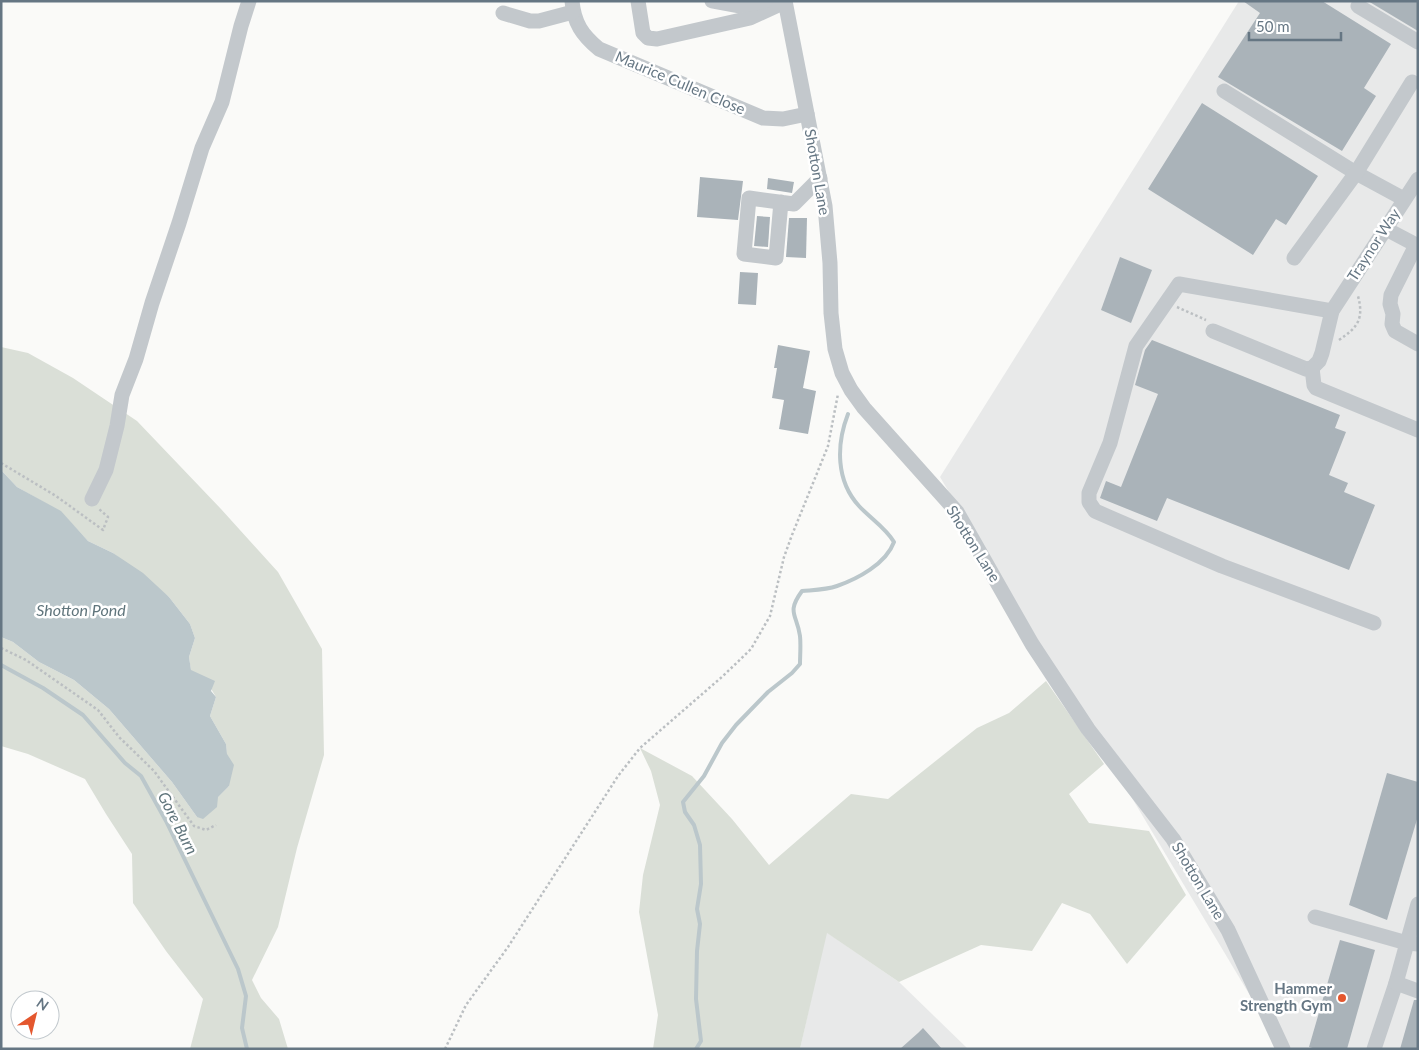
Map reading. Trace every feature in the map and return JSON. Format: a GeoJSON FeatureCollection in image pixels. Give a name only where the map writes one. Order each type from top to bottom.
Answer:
{"type":"FeatureCollection","features":[{"type":"Feature","properties":{"kind":"street"},"geometry":{"type":"LineString","coordinates":[[92,499],[106,470],[122,396],[136,359],[202,148],[222,102],[249,1]]}},
{"type":"Feature","properties":{"kind":"street"},"geometry":{"type":"LineString","coordinates":[[638,1],[642,33],[648,38],[657,39],[750,18],[785,2]]}},
{"type":"Feature","properties":{"kind":"street"},"geometry":{"type":"LineString","coordinates":[[712,1],[739,4],[765,1]]}},
{"type":"Feature","properties":{"kind":"street","name":"Shotton Lane"},"geometry":{"type":"LineString","coordinates":[[785,2],[825,206],[831,313],[835,349],[842,373],[864,408],[957,512],[1032,644],[1067,698],[1173,839],[1228,930],[1283,1049]]}},
{"type":"Feature","properties":{"kind":"street"},"geometry":{"type":"LineString","coordinates":[[1358,6],[1418,42]]}},
{"type":"Feature","properties":{"kind":"street","name":"Maurice Cullen Close"},"geometry":{"type":"LineString","coordinates":[[503,13],[530,21],[540,21],[572,7],[577,26],[585,37],[599,49],[763,118],[782,120],[807,114]]}},
{"type":"Feature","properties":{"kind":"street"},"geometry":{"type":"LineString","coordinates":[[1294,258],[1356,173],[1412,82]]}},
{"type":"Feature","properties":{"kind":"street"},"geometry":{"type":"LineString","coordinates":[[1224,91],[1356,173],[1404,199]]}},
{"type":"Feature","properties":{"kind":"street"},"geometry":{"type":"LineString","coordinates":[[781,202],[794,204],[820,178]]}},
{"type":"Feature","properties":{"kind":"street","name":"Traynor Way"},"geometry":{"type":"LineString","coordinates":[[1312,368],[1318,361],[1324,344],[1332,311],[1418,179]]}},
{"type":"Feature","properties":{"kind":"street"},"geometry":{"type":"LineString","coordinates":[[1386,229],[1417,246],[1399,278],[1390,304],[1393,314],[1392,324],[1395,331],[1418,344]]}},
{"type":"Feature","properties":{"kind":"street"},"geometry":{"type":"LineString","coordinates":[[1332,311],[1179,284],[1136,346],[1110,443],[1089,493],[1089,502],[1095,511],[1222,566],[1374,623]]}},
{"type":"Feature","properties":{"kind":"street"},"geometry":{"type":"LineString","coordinates":[[1211,326],[1306,368],[1312,368],[1316,388],[1418,430]]}},
{"type":"Feature","properties":{"kind":"street"},"geometry":{"type":"LineString","coordinates":[[1374,1049],[1396,983],[1412,944],[1418,904]]}},
{"type":"Feature","properties":{"kind":"street"},"geometry":{"type":"LineString","coordinates":[[1316,917],[1412,944]]}},
{"type":"Feature","properties":{"kind":"street"},"geometry":{"type":"LineString","coordinates":[[1396,983],[1418,991]]}},
{"type":"Feature","properties":{"kind":"path"},"geometry":{"type":"LineString","coordinates":[[1324,344],[1335,343],[1350,334],[1357,325],[1362,312],[1358,293]]}},
{"type":"Feature","properties":{"kind":"path"},"geometry":{"type":"LineString","coordinates":[[1166,303],[1211,326]]}},
{"type":"Feature","properties":{"kind":"path"},"geometry":{"type":"LineString","coordinates":[[444,1049],[466,1005],[508,946],[618,776],[640,748],[723,676],[751,649],[770,616],[784,557],[828,446],[842,373]]}},
{"type":"Feature","properties":{"kind":"path"},"geometry":{"type":"LineString","coordinates":[[1,463],[56,496],[103,530],[108,517],[91,502],[92,499]]}},
{"type":"Feature","properties":{"kind":"path"},"geometry":{"type":"LineString","coordinates":[[1,648],[26,660],[98,710],[119,737],[154,771],[194,826],[206,830],[216,825]]}},
{"type":"Feature","properties":{"kind":"shaded area"},"geometry":{"type":"Polygon","coordinates":[[[1239,1],[1418,1],[1418,1049],[1282,1049],[940,477],[1239,1]]]}},
{"type":"Feature","properties":{"kind":"shaded area"},"geometry":{"type":"Polygon","coordinates":[[[1,347],[28,353],[73,378],[137,421],[278,572],[322,649],[324,755],[297,848],[278,927],[252,980],[261,998],[279,1019],[288,1049],[190,1049],[203,999],[166,951],[133,903],[132,854],[85,779],[28,754],[1,746],[1,637],[13,642],[39,662],[74,680],[109,709],[172,782],[197,817],[229,786],[226,744],[210,716],[216,697],[204,677],[191,671],[189,657],[195,638],[190,624],[169,597],[113,553],[88,541],[61,512],[17,487],[1,470],[1,347]]]}},
{"type":"Feature","properties":{"kind":"shaded area"},"geometry":{"type":"Polygon","coordinates":[[[1046,681],[1104,764],[1069,794],[1089,823],[1149,831],[1186,895],[1127,964],[1090,914],[1062,903],[1032,951],[981,945],[899,982],[827,933],[800,1049],[653,1049],[658,1015],[639,912],[643,875],[660,805],[651,771],[640,748],[692,776],[732,819],[769,865],[851,794],[888,799],[977,728],[1009,713],[1046,681]]]}},
{"type":"Feature","properties":{"kind":"shaded area"},"geometry":{"type":"Polygon","coordinates":[[[826,932],[899,982],[968,1049],[800,1049],[826,932]]]}},
{"type":"Feature","properties":{"kind":"water","name":"Shotton Pond"},"geometry":{"type":"Polygon","coordinates":[[[1,470],[17,487],[61,511],[88,541],[113,553],[143,573],[169,597],[190,624],[195,638],[189,657],[191,670],[215,681],[211,691],[216,697],[210,716],[226,744],[227,754],[234,765],[229,786],[218,797],[217,807],[203,819],[197,817],[172,782],[109,709],[74,680],[39,662],[13,642],[1,637],[1,470]]]}},
{"type":"Feature","properties":{"kind":"building"},"geometry":{"type":"Polygon","coordinates":[[[1243,1],[1322,1],[1391,44],[1364,88],[1376,96],[1342,151],[1218,77],[1260,13],[1243,1]]]}},
{"type":"Feature","properties":{"kind":"building"},"geometry":{"type":"Polygon","coordinates":[[[1368,1],[1418,1],[1418,31],[1368,1]]]}},
{"type":"Feature","properties":{"kind":"building"},"geometry":{"type":"Polygon","coordinates":[[[1202,103],[1318,176],[1286,225],[1276,219],[1253,255],[1148,189],[1202,103]]]}},
{"type":"Feature","properties":{"kind":"building"},"geometry":{"type":"Polygon","coordinates":[[[700,177],[743,181],[738,220],[697,217],[700,177]]]}},
{"type":"Feature","properties":{"kind":"building"},"geometry":{"type":"Polygon","coordinates":[[[768,178],[794,182],[792,193],[767,189],[768,178]]]}},
{"type":"Feature","properties":{"kind":"building"},"geometry":{"type":"Polygon","coordinates":[[[757,216],[770,217],[768,247],[754,246],[757,216]]]}},
{"type":"Feature","properties":{"kind":"building"},"geometry":{"type":"Polygon","coordinates":[[[789,218],[807,218],[806,258],[786,257],[789,218]]]}},
{"type":"Feature","properties":{"kind":"building"},"geometry":{"type":"Polygon","coordinates":[[[1120,257],[1152,270],[1131,323],[1101,310],[1120,257]]]}},
{"type":"Feature","properties":{"kind":"building"},"geometry":{"type":"Polygon","coordinates":[[[740,272],[758,273],[756,305],[738,304],[740,272]]]}},
{"type":"Feature","properties":{"kind":"building"},"geometry":{"type":"Polygon","coordinates":[[[1152,340],[1340,415],[1335,428],[1346,432],[1329,475],[1348,483],[1344,492],[1375,505],[1349,570],[1167,498],[1157,521],[1100,498],[1106,481],[1121,487],[1158,394],[1135,385],[1145,350],[1152,340]]]}},
{"type":"Feature","properties":{"kind":"building"},"geometry":{"type":"Polygon","coordinates":[[[778,345],[810,351],[803,388],[816,391],[808,434],[779,429],[784,400],[772,398],[777,368],[774,368],[778,345]]]}},
{"type":"Feature","properties":{"kind":"building"},"geometry":{"type":"Polygon","coordinates":[[[1387,773],[1418,782],[1418,816],[1387,920],[1349,905],[1387,773]]]}},
{"type":"Feature","properties":{"kind":"building","name":"Hammer Strength Gym"},"geometry":{"type":"Polygon","coordinates":[[[1340,940],[1375,950],[1347,1049],[1316,1049],[1309,1047],[1340,940]]]}},
{"type":"Feature","properties":{"kind":"building"},"geometry":{"type":"Polygon","coordinates":[[[1414,1000],[1418,1000],[1418,1049],[1400,1049],[1414,1000]]]}},
{"type":"Feature","properties":{"kind":"building"},"geometry":{"type":"Polygon","coordinates":[[[923,1028],[942,1049],[900,1049],[918,1033],[923,1028]]]}},
{"type":"Feature","properties":{"kind":"waterway"},"geometry":{"type":"LineString","coordinates":[[696,1049],[701,1041],[696,999],[697,951],[700,924],[697,909],[701,884],[700,845],[694,825],[685,812],[683,802],[704,776],[722,743],[736,725],[768,692],[792,673],[800,664],[800,636],[794,609],[797,598],[802,591],[833,587],[862,575],[885,557],[894,542],[851,496],[842,474],[840,462],[841,438],[848,414]]}},
{"type":"Feature","properties":{"kind":"waterway","name":"Gore Burn"},"geometry":{"type":"LineString","coordinates":[[1,665],[43,688],[83,715],[125,763],[141,776],[166,821],[238,969],[246,996],[242,1028],[247,1049]]}},
{"type":"Feature","properties":{"kind":"place","name":"Hammer Strength Gym"},"geometry":{"type":"Point","coordinates":[1342,998]}}]}
